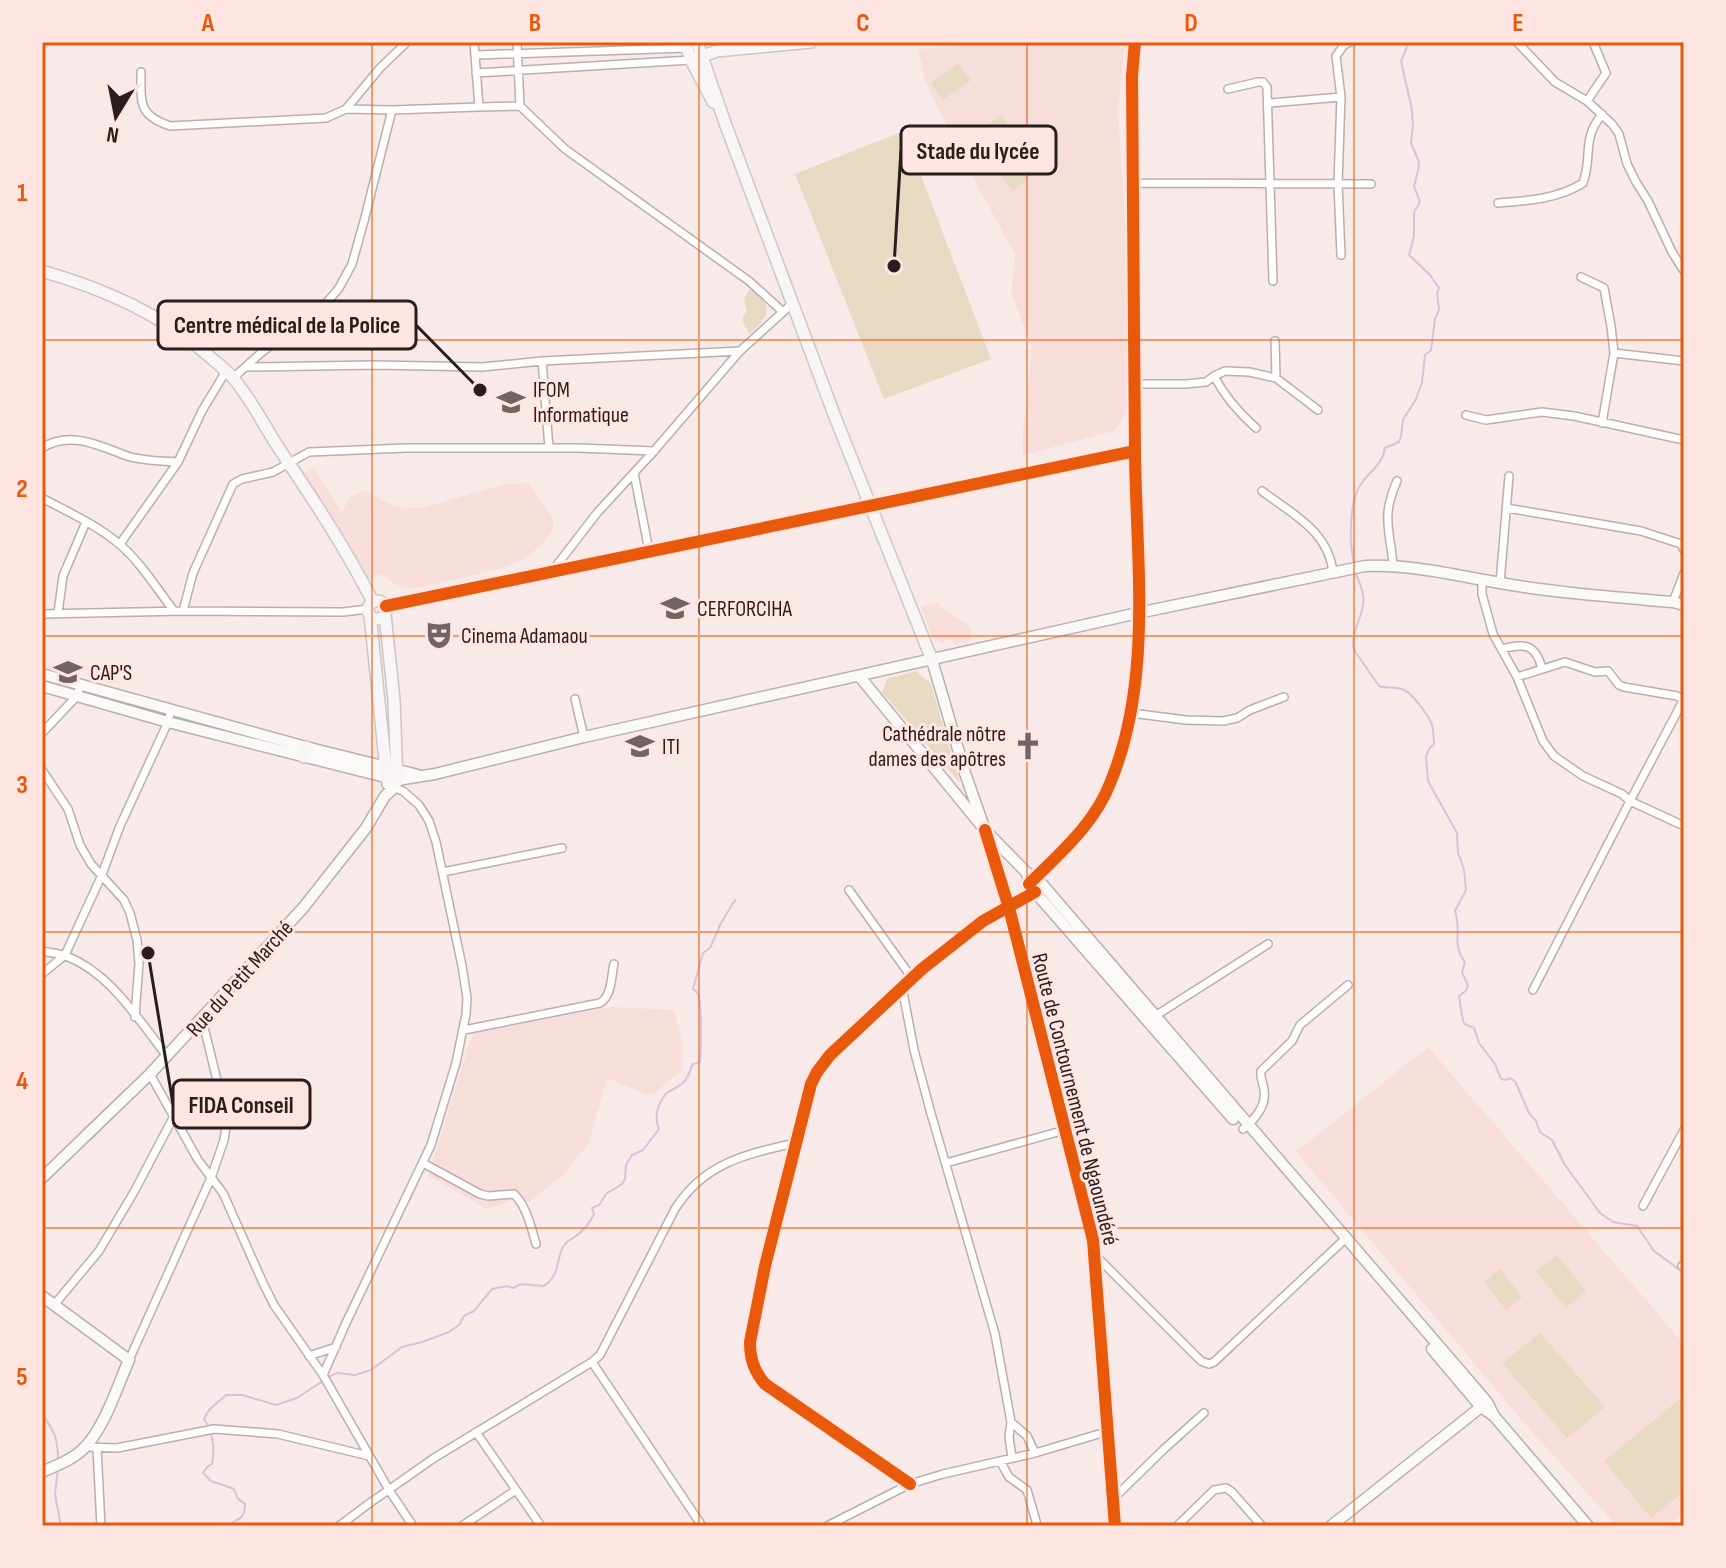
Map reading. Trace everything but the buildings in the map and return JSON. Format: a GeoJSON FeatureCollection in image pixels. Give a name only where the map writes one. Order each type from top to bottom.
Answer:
{"type":"FeatureCollection","features":[{"type":"Feature","properties":{"kind":"main road"},"geometry":{"type":"LineString","coordinates":[[811,42],[717,51],[694,49],[932,660]]}},
{"type":"Feature","properties":{"kind":"main road"},"geometry":{"type":"LineString","coordinates":[[42,271],[137,306],[188,337],[230,374],[259,414],[356,569],[370,609],[378,701],[390,781]]}},
{"type":"Feature","properties":{"kind":"main road"},"geometry":{"type":"LineString","coordinates":[[42,686],[171,709],[390,781],[1138,613],[1365,566],[1420,568],[1500,583],[1678,604]]}},
{"type":"Feature","properties":{"kind":"main road"},"geometry":{"type":"LineString","coordinates":[[370,609],[381,601],[385,610],[394,700],[390,781]]}},
{"type":"Feature","properties":{"kind":"main road","name":"Route de Contournement de Ngaoundéré"},"geometry":{"type":"LineString","coordinates":[[932,660],[1009,908],[1093,1240],[1115,1526]]}},
{"type":"Feature","properties":{"kind":"main road"},"geometry":{"type":"LineString","coordinates":[[42,674],[78,691],[168,722],[305,752]]}},
{"type":"Feature","properties":{"kind":"main road"},"geometry":{"type":"LineString","coordinates":[[860,677],[985,830],[1152,1018],[1588,1526]]}},
{"type":"Feature","properties":{"kind":"main road"},"geometry":{"type":"LineString","coordinates":[[378,701],[394,700]]}},
{"type":"Feature","properties":{"kind":"main road","name":"Rue du Petit Marché"},"geometry":{"type":"LineString","coordinates":[[42,1178],[150,1074],[303,908],[366,828],[390,781]]}},
{"type":"Feature","properties":{"kind":"main road"},"geometry":{"type":"LineString","coordinates":[[42,1296],[129,1360],[91,1447],[42,1472]]}},
{"type":"Feature","properties":{"kind":"main road"},"geometry":{"type":"LineString","coordinates":[[1331,1526],[1343,1521],[1484,1404]]}},
{"type":"Feature","properties":{"kind":"street"},"geometry":{"type":"LineString","coordinates":[[346,109],[380,68],[407,42]]}},
{"type":"Feature","properties":{"kind":"street"},"geometry":{"type":"LineString","coordinates":[[474,42],[479,107]]}},
{"type":"Feature","properties":{"kind":"street"},"geometry":{"type":"LineString","coordinates":[[517,42],[520,106],[565,149],[749,281],[782,311]]}},
{"type":"Feature","properties":{"kind":"street"},"geometry":{"type":"LineString","coordinates":[[910,1484],[765,1384],[752,1363],[750,1342],[795,1143],[817,1072],[830,1055],[912,978],[983,921],[1009,908],[1067,848],[1100,806],[1124,746],[1137,674],[1138,613],[1132,76],[1135,42]]}},
{"type":"Feature","properties":{"kind":"street"},"geometry":{"type":"LineString","coordinates":[[1341,255],[1338,184],[1341,97],[1336,56],[1350,42]]}},
{"type":"Feature","properties":{"kind":"street"},"geometry":{"type":"LineString","coordinates":[[1517,42],[1555,82],[1587,101],[1619,134],[1631,173],[1684,271]]}},
{"type":"Feature","properties":{"kind":"street"},"geometry":{"type":"LineString","coordinates":[[1587,101],[1606,73],[1593,42]]}},
{"type":"Feature","properties":{"kind":"street"},"geometry":{"type":"LineString","coordinates":[[476,55],[694,49]]}},
{"type":"Feature","properties":{"kind":"street"},"geometry":{"type":"LineString","coordinates":[[476,73],[518,71],[694,49]]}},
{"type":"Feature","properties":{"kind":"street"},"geometry":{"type":"LineString","coordinates":[[141,72],[141,102],[147,115],[170,126],[326,118],[346,109],[520,106]]}},
{"type":"Feature","properties":{"kind":"street"},"geometry":{"type":"LineString","coordinates":[[1228,89],[1263,82],[1267,87],[1273,281]]}},
{"type":"Feature","properties":{"kind":"street"},"geometry":{"type":"LineString","coordinates":[[1269,103],[1341,97]]}},
{"type":"Feature","properties":{"kind":"street"},"geometry":{"type":"LineString","coordinates":[[120,544],[178,462],[202,411],[230,374],[246,367],[323,307],[339,288],[352,264],[392,110]]}},
{"type":"Feature","properties":{"kind":"street"},"geometry":{"type":"LineString","coordinates":[[1498,203],[1535,200],[1568,191],[1583,183],[1592,127],[1602,114]]}},
{"type":"Feature","properties":{"kind":"street"},"geometry":{"type":"LineString","coordinates":[[1133,183],[1371,184]]}},
{"type":"Feature","properties":{"kind":"street"},"geometry":{"type":"LineString","coordinates":[[1581,277],[1604,288],[1611,326],[1614,353],[1602,423]]}},
{"type":"Feature","properties":{"kind":"street"},"geometry":{"type":"LineString","coordinates":[[553,570],[597,513],[740,351],[794,302]]}},
{"type":"Feature","properties":{"kind":"street"},"geometry":{"type":"LineString","coordinates":[[1275,341],[1276,378]]}},
{"type":"Feature","properties":{"kind":"street"},"geometry":{"type":"LineString","coordinates":[[246,367],[482,367],[740,351]]}},
{"type":"Feature","properties":{"kind":"street"},"geometry":{"type":"LineString","coordinates":[[1614,353],[1684,361]]}},
{"type":"Feature","properties":{"kind":"street"},"geometry":{"type":"LineString","coordinates":[[542,361],[549,448]]}},
{"type":"Feature","properties":{"kind":"street"},"geometry":{"type":"LineString","coordinates":[[1135,384],[1206,382],[1225,371],[1249,372],[1276,378],[1318,410]]}},
{"type":"Feature","properties":{"kind":"street"},"geometry":{"type":"LineString","coordinates":[[1214,376],[1225,397],[1256,428]]}},
{"type":"Feature","properties":{"kind":"street"},"geometry":{"type":"LineString","coordinates":[[1466,415],[1486,420],[1542,412],[1684,440]]}},
{"type":"Feature","properties":{"kind":"street"},"geometry":{"type":"LineString","coordinates":[[42,448],[63,440],[81,440],[140,459],[178,462]]}},
{"type":"Feature","properties":{"kind":"street"},"geometry":{"type":"LineString","coordinates":[[179,611],[233,484],[273,472],[309,452],[406,448],[654,451]]}},
{"type":"Feature","properties":{"kind":"street"},"geometry":{"type":"LineString","coordinates":[[385,610],[553,570],[1135,451]]}},
{"type":"Feature","properties":{"kind":"street"},"geometry":{"type":"LineString","coordinates":[[634,473],[649,551]]}},
{"type":"Feature","properties":{"kind":"street"},"geometry":{"type":"LineString","coordinates":[[1500,583],[1509,476]]}},
{"type":"Feature","properties":{"kind":"street"},"geometry":{"type":"LineString","coordinates":[[1393,565],[1387,533],[1387,511],[1397,481]]}},
{"type":"Feature","properties":{"kind":"street"},"geometry":{"type":"LineString","coordinates":[[1262,491],[1316,532],[1332,559],[1333,573]]}},
{"type":"Feature","properties":{"kind":"street"},"geometry":{"type":"LineString","coordinates":[[42,498],[120,544],[179,611]]}},
{"type":"Feature","properties":{"kind":"street"},"geometry":{"type":"LineString","coordinates":[[1507,508],[1641,531],[1681,544],[1684,550]]}},
{"type":"Feature","properties":{"kind":"street"},"geometry":{"type":"LineString","coordinates":[[58,613],[63,576],[86,522]]}},
{"type":"Feature","properties":{"kind":"street"},"geometry":{"type":"LineString","coordinates":[[1678,604],[1684,573]]}},
{"type":"Feature","properties":{"kind":"street"},"geometry":{"type":"LineString","coordinates":[[1482,579],[1485,608],[1493,634],[1517,677],[1543,741],[1554,756],[1583,776],[1684,826]]}},
{"type":"Feature","properties":{"kind":"street"},"geometry":{"type":"LineString","coordinates":[[42,614],[343,612],[370,609]]}},
{"type":"Feature","properties":{"kind":"street"},"geometry":{"type":"LineString","coordinates":[[1502,649],[1520,644],[1531,648],[1540,660],[1542,669]]}},
{"type":"Feature","properties":{"kind":"street"},"geometry":{"type":"LineString","coordinates":[[1517,677],[1565,662],[1595,672],[1608,671],[1624,687],[1677,696],[1684,700],[1533,990]]}},
{"type":"Feature","properties":{"kind":"street"},"geometry":{"type":"LineString","coordinates":[[42,733],[78,691]]}},
{"type":"Feature","properties":{"kind":"street"},"geometry":{"type":"LineString","coordinates":[[1131,713],[1223,721],[1284,697]]}},
{"type":"Feature","properties":{"kind":"street"},"geometry":{"type":"LineString","coordinates":[[575,699],[584,737]]}},
{"type":"Feature","properties":{"kind":"street"},"geometry":{"type":"LineString","coordinates":[[42,974],[65,955],[171,709]]}},
{"type":"Feature","properties":{"kind":"street"},"geometry":{"type":"LineString","coordinates":[[42,770],[68,809],[80,845],[91,864],[124,900],[137,940],[139,963],[135,1017]]}},
{"type":"Feature","properties":{"kind":"street"},"geometry":{"type":"LineString","coordinates":[[325,1378],[336,1347],[431,1145],[464,1030],[467,998],[436,842],[425,812],[390,781]]}},
{"type":"Feature","properties":{"kind":"street"},"geometry":{"type":"LineString","coordinates":[[443,872],[562,848]]}},
{"type":"Feature","properties":{"kind":"street"},"geometry":{"type":"LineString","coordinates":[[849,890],[912,978]]}},
{"type":"Feature","properties":{"kind":"street"},"geometry":{"type":"LineString","coordinates":[[1152,1018],[1268,944]]}},
{"type":"Feature","properties":{"kind":"street"},"geometry":{"type":"LineString","coordinates":[[42,951],[65,955],[104,979],[167,1056]]}},
{"type":"Feature","properties":{"kind":"street"},"geometry":{"type":"LineString","coordinates":[[464,1030],[605,1001],[614,964]]}},
{"type":"Feature","properties":{"kind":"street"},"geometry":{"type":"LineString","coordinates":[[1245,1127],[1258,1115],[1265,1094],[1261,1071],[1292,1041],[1300,1025],[1348,985]]}},
{"type":"Feature","properties":{"kind":"street"},"geometry":{"type":"LineString","coordinates":[[902,987],[914,1050],[995,1334],[1011,1422],[1009,1437],[1012,1458]]}},
{"type":"Feature","properties":{"kind":"street"},"geometry":{"type":"LineString","coordinates":[[129,1360],[211,1178],[224,1140],[227,1121],[202,1019]]}},
{"type":"Feature","properties":{"kind":"street"},"geometry":{"type":"LineString","coordinates":[[150,1074],[198,1160],[223,1193],[274,1305],[325,1378],[413,1526]]}},
{"type":"Feature","properties":{"kind":"street"},"geometry":{"type":"LineString","coordinates":[[54,1305],[99,1251],[174,1116]]}},
{"type":"Feature","properties":{"kind":"street"},"geometry":{"type":"LineString","coordinates":[[946,1163],[1065,1130]]}},
{"type":"Feature","properties":{"kind":"street"},"geometry":{"type":"LineString","coordinates":[[1643,1206],[1684,1130]]}},
{"type":"Feature","properties":{"kind":"street"},"geometry":{"type":"LineString","coordinates":[[339,1526],[434,1458],[592,1362],[607,1344],[675,1209],[690,1188],[733,1159],[795,1143]]}},
{"type":"Feature","properties":{"kind":"street"},"geometry":{"type":"LineString","coordinates":[[423,1163],[480,1194],[514,1194],[531,1224],[536,1244]]}},
{"type":"Feature","properties":{"kind":"street"},"geometry":{"type":"LineString","coordinates":[[1094,1254],[1201,1361],[1209,1364],[1343,1241]]}},
{"type":"Feature","properties":{"kind":"street"},"geometry":{"type":"LineString","coordinates":[[309,1356],[336,1347]]}},
{"type":"Feature","properties":{"kind":"street"},"geometry":{"type":"LineString","coordinates":[[592,1362],[702,1526]]}},
{"type":"Feature","properties":{"kind":"street"},"geometry":{"type":"LineString","coordinates":[[1114,1498],[1204,1413]]}},
{"type":"Feature","properties":{"kind":"street"},"geometry":{"type":"LineString","coordinates":[[1011,1422],[1027,1436],[1035,1453]]}},
{"type":"Feature","properties":{"kind":"street"},"geometry":{"type":"LineString","coordinates":[[101,1526],[91,1447],[117,1448],[210,1430],[278,1434],[369,1456]]}},
{"type":"Feature","properties":{"kind":"street"},"geometry":{"type":"LineString","coordinates":[[829,1525],[910,1484],[1109,1431]]}},
{"type":"Feature","properties":{"kind":"street"},"geometry":{"type":"LineString","coordinates":[[476,1432],[541,1526]]}},
{"type":"Feature","properties":{"kind":"street"},"geometry":{"type":"LineString","coordinates":[[1000,1461],[1011,1480],[1027,1490],[1036,1526]]}},
{"type":"Feature","properties":{"kind":"street"},"geometry":{"type":"LineString","coordinates":[[1177,1526],[1214,1490],[1226,1488],[1262,1526]]}},
{"type":"Feature","properties":{"kind":"street"},"geometry":{"type":"LineString","coordinates":[[462,1526],[516,1490]]}},
{"type":"Feature","properties":{"kind":"street"},"geometry":{"type":"LineString","coordinates":[[829,1525],[841,1526]]}},
{"type":"Feature","properties":{"kind":"shaded area"},"geometry":{"type":"Polygon","coordinates":[[[1002,42],[1125,42],[1118,112],[1125,223],[1127,411],[1114,431],[1023,455],[1032,348],[1011,292],[1015,255],[926,83],[918,49],[1002,42]]]}},
{"type":"Feature","properties":{"kind":"shaded area"},"geometry":{"type":"Polygon","coordinates":[[[958,63],[971,80],[943,100],[931,83],[958,63]]]}},
{"type":"Feature","properties":{"kind":"shaded area"},"geometry":{"type":"Polygon","coordinates":[[[1001,115],[1018,137],[978,169],[960,147],[1001,115]]]}},
{"type":"Feature","properties":{"kind":"shaded area"},"geometry":{"type":"Polygon","coordinates":[[[904,131],[991,359],[884,399],[795,174],[904,131]]]}},
{"type":"Feature","properties":{"kind":"shaded area"},"geometry":{"type":"Polygon","coordinates":[[[1026,144],[1043,166],[1013,191],[997,170],[1026,144]]]}},
{"type":"Feature","properties":{"kind":"shaded area"},"geometry":{"type":"Polygon","coordinates":[[[750,289],[763,300],[767,311],[762,322],[749,334],[742,319],[747,311],[744,298],[750,289]]]}},
{"type":"Feature","properties":{"kind":"shaded area"},"geometry":{"type":"Polygon","coordinates":[[[314,469],[342,512],[349,498],[364,490],[393,506],[417,509],[505,484],[529,483],[553,518],[553,530],[541,546],[522,560],[499,569],[422,587],[405,588],[382,574],[367,581],[300,475],[314,469]]]}},
{"type":"Feature","properties":{"kind":"shaded area"},"geometry":{"type":"Polygon","coordinates":[[[939,602],[940,607],[972,627],[972,638],[965,644],[962,641],[956,646],[948,638],[942,644],[933,638],[920,606],[939,602]]]}},
{"type":"Feature","properties":{"kind":"shaded area"},"geometry":{"type":"Polygon","coordinates":[[[916,671],[931,684],[960,783],[882,692],[887,679],[916,671]]]}},
{"type":"Feature","properties":{"kind":"shaded area"},"geometry":{"type":"Polygon","coordinates":[[[612,1007],[674,1010],[683,1046],[682,1070],[655,1093],[648,1095],[607,1078],[589,1143],[564,1174],[530,1202],[513,1200],[487,1209],[428,1176],[473,1033],[612,1007]]]}},
{"type":"Feature","properties":{"kind":"shaded area"},"geometry":{"type":"Polygon","coordinates":[[[1428,1047],[1684,1344],[1684,1513],[1668,1526],[1617,1526],[1533,1433],[1296,1152],[1428,1047]]]}},
{"type":"Feature","properties":{"kind":"shaded area"},"geometry":{"type":"Polygon","coordinates":[[[1557,1255],[1586,1291],[1566,1308],[1536,1271],[1557,1255]]]}},
{"type":"Feature","properties":{"kind":"shaded area"},"geometry":{"type":"Polygon","coordinates":[[[1500,1269],[1522,1297],[1506,1310],[1484,1282],[1500,1269]]]}},
{"type":"Feature","properties":{"kind":"shaded area"},"geometry":{"type":"Polygon","coordinates":[[[1540,1333],[1605,1407],[1567,1438],[1502,1363],[1540,1333]]]}},
{"type":"Feature","properties":{"kind":"shaded area"},"geometry":{"type":"Polygon","coordinates":[[[1684,1396],[1684,1492],[1651,1518],[1604,1461],[1684,1396]]]}},
{"type":"Feature","properties":{"kind":"waterway"},"geometry":{"type":"LineString","coordinates":[[1354,563],[1351,522],[1357,491],[1379,463],[1385,448],[1399,442],[1403,420],[1422,383],[1425,355],[1431,350],[1439,310],[1439,288],[1409,255],[1414,236],[1414,212],[1420,202],[1414,186],[1419,162],[1411,143],[1412,110],[1401,61],[1409,42]]}},
{"type":"Feature","properties":{"kind":"waterway"},"geometry":{"type":"LineString","coordinates":[[1356,574],[1363,601],[1353,638],[1354,650],[1379,686],[1407,692],[1416,700],[1433,727],[1434,744],[1426,757],[1428,781],[1457,833],[1458,853],[1464,869],[1466,890],[1455,911],[1459,949],[1465,962],[1462,972],[1468,986],[1459,996],[1463,1021],[1474,1028],[1479,1043],[1495,1064],[1501,1079],[1515,1081],[1540,1132],[1552,1140],[1565,1165],[1600,1213],[1613,1222],[1637,1226],[1654,1251],[1684,1273]]}},
{"type":"Feature","properties":{"kind":"waterway"},"geometry":{"type":"LineString","coordinates":[[328,1377],[337,1373],[355,1375],[371,1370],[402,1347],[449,1332],[459,1325],[464,1316],[474,1311],[492,1289],[513,1288],[521,1284],[544,1286],[549,1281],[566,1242],[588,1224],[594,1214],[592,1208],[622,1184],[626,1165],[632,1155],[643,1150],[659,1129],[657,1111],[661,1101],[684,1082],[693,1064],[700,1062],[700,1007],[698,994],[693,989],[703,953],[710,948],[735,900]]}},
{"type":"Feature","properties":{"kind":"waterway"},"geometry":{"type":"LineString","coordinates":[[227,1526],[242,1516],[245,1504],[238,1499],[234,1489],[211,1481],[203,1473],[212,1464],[213,1458],[211,1435],[204,1419],[209,1410],[226,1395],[242,1395],[276,1405],[297,1398],[323,1381]]}},
{"type":"Feature","properties":{"kind":"waterway"},"geometry":{"type":"LineString","coordinates":[[42,1413],[54,1434],[58,1458]]}},
{"type":"Feature","properties":{"kind":"waterway"},"geometry":{"type":"LineString","coordinates":[[58,1469],[55,1494],[61,1526]]}},
{"type":"Feature","properties":{"kind":"cycle path"},"geometry":{"type":"LineString","coordinates":[[1029,884],[1076,837],[1096,811],[1111,781],[1133,701],[1139,618],[1133,311],[1132,76],[1135,42]]}},
{"type":"Feature","properties":{"kind":"cycle path"},"geometry":{"type":"LineString","coordinates":[[386,606],[1135,451]]}},
{"type":"Feature","properties":{"kind":"cycle path"},"geometry":{"type":"LineString","coordinates":[[985,830],[1009,908],[1093,1240],[1115,1526]]}},
{"type":"Feature","properties":{"kind":"cycle path"},"geometry":{"type":"LineString","coordinates":[[910,1484],[761,1379],[753,1364],[750,1342],[765,1266],[811,1084],[817,1072],[830,1055],[922,969],[983,921],[1035,892]]}},
{"type":"Feature","properties":{"kind":"place","name":"Stade du lycée"},"geometry":{"type":"Point","coordinates":[894,266]}},
{"type":"Feature","properties":{"kind":"place","name":"Centre médical de la Police"},"geometry":{"type":"Point","coordinates":[480,390]}},
{"type":"Feature","properties":{"kind":"place","name":"IFOM Informatique"},"geometry":{"type":"Point","coordinates":[511,402]}},
{"type":"Feature","properties":{"kind":"place","name":"CERFORCIHA"},"geometry":{"type":"Point","coordinates":[675,608]}},
{"type":"Feature","properties":{"kind":"place","name":"Cinema Adamaou"},"geometry":{"type":"Point","coordinates":[439,635]}},
{"type":"Feature","properties":{"kind":"place","name":"CAP'S"},"geometry":{"type":"Point","coordinates":[68,672]}},
{"type":"Feature","properties":{"kind":"place","name":"ITI"},"geometry":{"type":"Point","coordinates":[640,746]}},
{"type":"Feature","properties":{"kind":"place","name":"Cathédrale nôtre dames des apôtres"},"geometry":{"type":"Point","coordinates":[1028,746]}},
{"type":"Feature","properties":{"kind":"place","name":"FIDA Conseil"},"geometry":{"type":"Point","coordinates":[148,953]}}]}
